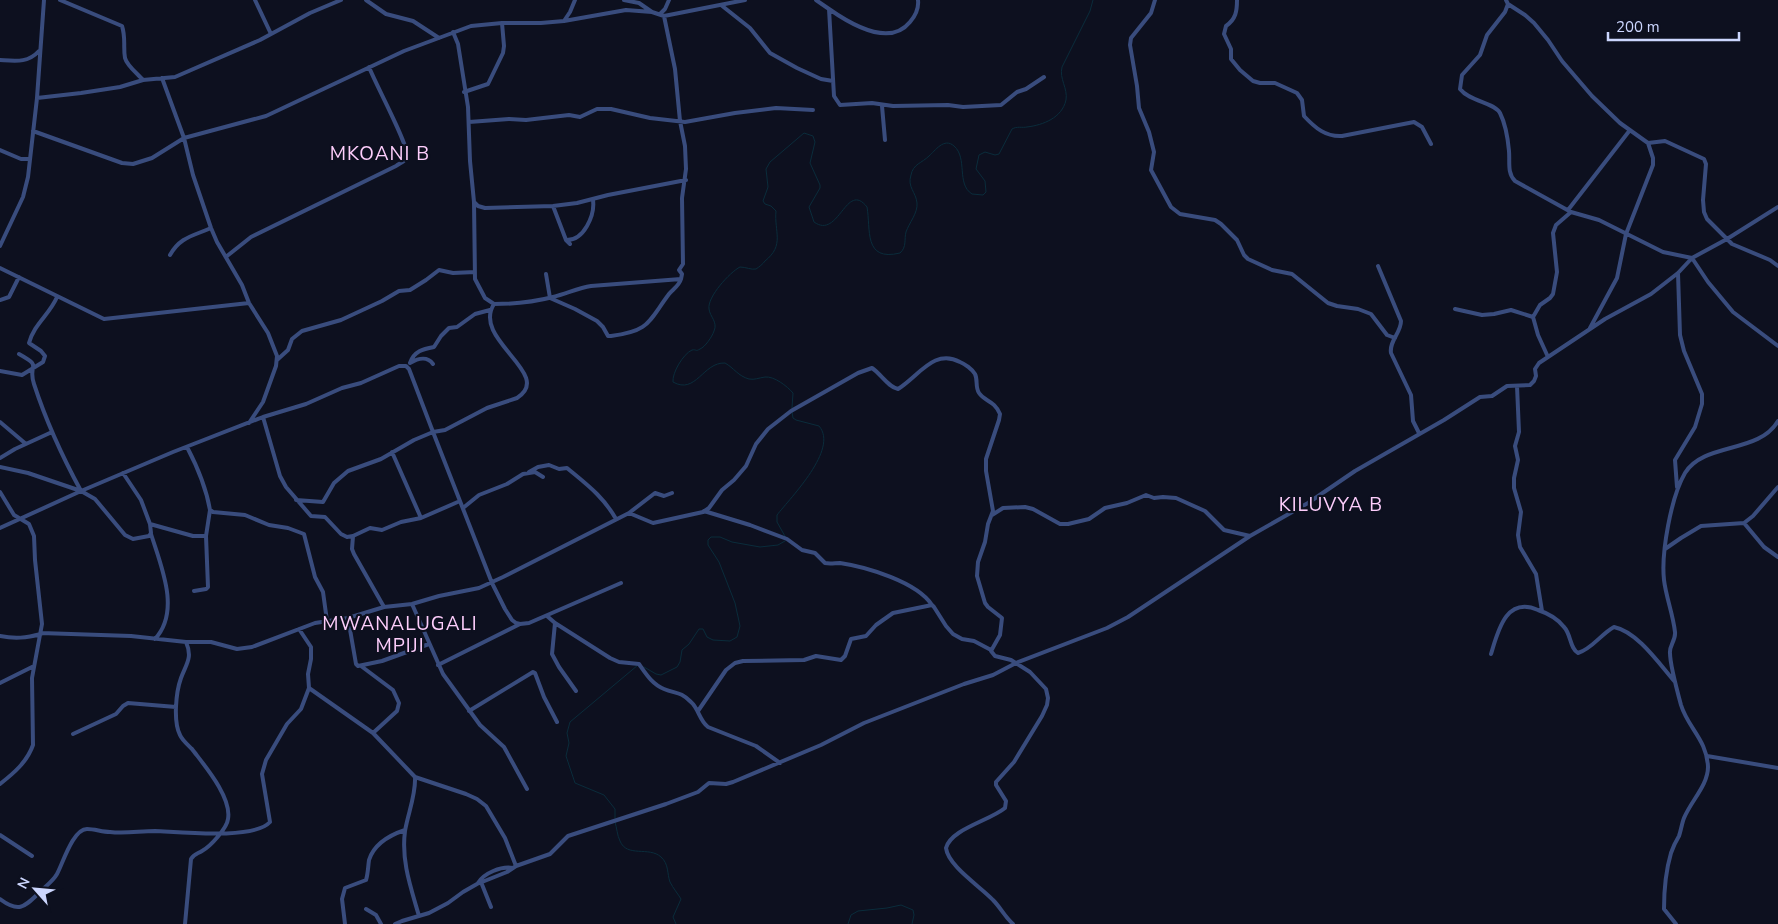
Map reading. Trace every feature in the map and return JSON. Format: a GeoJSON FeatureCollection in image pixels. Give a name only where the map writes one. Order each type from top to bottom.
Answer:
{"type":"FeatureCollection","features":[{"type":"Feature","properties":{"kind":"street"},"geometry":{"type":"LineString","coordinates":[[0,246],[23,197],[30,160],[37,98],[44,0]]}},
{"type":"Feature","properties":{"kind":"street"},"geometry":{"type":"LineString","coordinates":[[60,0],[122,26],[126,36],[125,58],[143,80]]}},
{"type":"Feature","properties":{"kind":"street"},"geometry":{"type":"LineString","coordinates":[[254,0],[271,34]]}},
{"type":"Feature","properties":{"kind":"street"},"geometry":{"type":"LineString","coordinates":[[37,98],[120,87],[143,80],[183,74],[260,40],[310,13],[341,0]]}},
{"type":"Feature","properties":{"kind":"street"},"geometry":{"type":"LineString","coordinates":[[366,0],[386,14],[413,21],[439,38]]}},
{"type":"Feature","properties":{"kind":"street"},"geometry":{"type":"LineString","coordinates":[[564,21],[576,0]]}},
{"type":"Feature","properties":{"kind":"street"},"geometry":{"type":"LineString","coordinates":[[624,0],[639,3],[652,12]]}},
{"type":"Feature","properties":{"kind":"street"},"geometry":{"type":"LineString","coordinates":[[550,298],[575,308],[597,321],[608,336],[618,335],[636,331],[648,325],[681,279],[682,274],[679,270],[683,264],[682,198],[686,180],[685,146],[680,121],[675,69],[662,15],[669,0]]}},
{"type":"Feature","properties":{"kind":"street"},"geometry":{"type":"LineString","coordinates":[[816,0],[845,20],[868,30],[889,33],[898,31],[909,23],[916,13],[918,0]]}},
{"type":"Feature","properties":{"kind":"street"},"geometry":{"type":"LineString","coordinates":[[1155,0],[1151,13],[1131,38],[1130,45],[1138,86],[1139,108],[1149,132],[1154,152],[1151,170],[1171,206],[1180,214],[1215,220],[1237,240],[1248,259],[1272,270],[1292,274],[1328,302],[1371,314],[1387,335],[1395,338]]}},
{"type":"Feature","properties":{"kind":"street"},"geometry":{"type":"LineString","coordinates":[[1237,0],[1236,14],[1224,30],[1231,49],[1233,62],[1246,76],[1260,83],[1275,83],[1297,93],[1302,100],[1304,116],[1324,133],[1336,136],[1414,122],[1422,127],[1431,144]]}},
{"type":"Feature","properties":{"kind":"street"},"geometry":{"type":"LineString","coordinates":[[33,131],[122,163],[133,164],[162,154],[184,138],[266,116],[369,67],[471,26],[564,21],[626,10],[652,12],[662,15],[742,1]]}},
{"type":"Feature","properties":{"kind":"street"},"geometry":{"type":"LineString","coordinates":[[1589,330],[1617,278],[1626,234],[1653,165],[1653,158],[1648,143],[1620,123],[1592,96],[1562,61],[1534,23],[1507,2],[1505,12],[1487,36],[1480,54],[1462,75],[1460,89],[1478,102],[1495,108],[1500,114],[1509,149],[1510,173],[1515,181],[1569,211],[1599,220],[1626,234],[1663,252],[1692,258],[1708,282],[1733,312],[1742,321],[1778,346]]}},
{"type":"Feature","properties":{"kind":"street"},"geometry":{"type":"LineString","coordinates":[[721,5],[750,28],[770,53],[821,79],[833,81]]}},
{"type":"Feature","properties":{"kind":"street"},"geometry":{"type":"LineString","coordinates":[[829,9],[834,100],[840,105],[948,105],[963,107],[1001,105],[1017,92],[1026,89],[1044,76]]}},
{"type":"Feature","properties":{"kind":"street"},"geometry":{"type":"LineString","coordinates":[[464,92],[488,84],[503,53],[502,23]]}},
{"type":"Feature","properties":{"kind":"street"},"geometry":{"type":"LineString","coordinates":[[453,32],[458,44],[464,92],[468,107],[474,202],[475,279],[485,298],[494,304],[511,304],[550,298],[582,288],[681,279]]}},
{"type":"Feature","properties":{"kind":"street"},"geometry":{"type":"LineString","coordinates":[[0,60],[22,61],[33,58],[40,50]]}},
{"type":"Feature","properties":{"kind":"street"},"geometry":{"type":"LineString","coordinates":[[227,256],[241,243],[396,166],[406,158],[408,155],[400,134],[374,82],[369,67]]}},
{"type":"Feature","properties":{"kind":"street"},"geometry":{"type":"LineString","coordinates":[[162,78],[184,138],[193,175],[211,228],[217,242],[227,256],[249,303],[268,333],[274,346],[277,360]]}},
{"type":"Feature","properties":{"kind":"street"},"geometry":{"type":"LineString","coordinates":[[882,106],[885,140]]}},
{"type":"Feature","properties":{"kind":"street"},"geometry":{"type":"LineString","coordinates":[[469,122],[509,119],[526,120],[570,115],[580,117],[597,109],[611,109],[650,118],[689,122],[735,113],[776,108],[814,110]]}},
{"type":"Feature","properties":{"kind":"street"},"geometry":{"type":"LineString","coordinates":[[1533,317],[1540,305],[1550,298],[1552,294],[1557,272],[1553,234],[1556,224],[1569,211],[1630,130]]}},
{"type":"Feature","properties":{"kind":"street"},"geometry":{"type":"LineString","coordinates":[[1648,143],[1665,141],[1704,159],[1706,164],[1704,212],[1710,223],[1738,247],[1770,260],[1778,266]]}},
{"type":"Feature","properties":{"kind":"street"},"geometry":{"type":"LineString","coordinates":[[0,150],[21,159],[30,160]]}},
{"type":"Feature","properties":{"kind":"street"},"geometry":{"type":"LineString","coordinates":[[474,202],[478,206],[485,208],[553,206],[593,200],[608,195],[686,180]]}},
{"type":"Feature","properties":{"kind":"street"},"geometry":{"type":"LineString","coordinates":[[566,240],[574,239],[583,232],[592,213],[593,200]]}},
{"type":"Feature","properties":{"kind":"street"},"geometry":{"type":"LineString","coordinates":[[553,206],[566,240],[570,244]]}},
{"type":"Feature","properties":{"kind":"street"},"geometry":{"type":"LineString","coordinates":[[395,924],[429,914],[479,883],[481,878],[488,874],[550,854],[563,839],[573,834],[698,792],[709,783],[726,784],[733,782],[838,738],[864,723],[964,684],[993,675],[1015,663],[1107,628],[1128,617],[1250,536],[1480,397],[1492,396],[1507,386],[1525,386],[1534,381],[1536,366],[1548,357],[1605,319],[1651,294],[1678,273],[1692,258],[1727,239],[1778,207]]}},
{"type":"Feature","properties":{"kind":"street"},"geometry":{"type":"LineString","coordinates":[[170,255],[175,245],[180,241],[211,228]]}},
{"type":"Feature","properties":{"kind":"street"},"geometry":{"type":"LineString","coordinates":[[1378,266],[1401,322],[1390,348],[1411,395],[1413,421],[1419,434]]}},
{"type":"Feature","properties":{"kind":"street"},"geometry":{"type":"LineString","coordinates":[[0,268],[104,319],[249,303]]}},
{"type":"Feature","properties":{"kind":"street"},"geometry":{"type":"LineString","coordinates":[[249,423],[263,402],[277,360],[288,350],[292,339],[302,331],[341,320],[399,291],[410,290],[439,270],[475,272]]}},
{"type":"Feature","properties":{"kind":"street"},"geometry":{"type":"LineString","coordinates":[[1677,488],[1675,460],[1695,427],[1702,404],[1702,394],[1684,351],[1680,335],[1678,273]]}},
{"type":"Feature","properties":{"kind":"street"},"geometry":{"type":"LineString","coordinates":[[546,274],[550,298]]}},
{"type":"Feature","properties":{"kind":"street"},"geometry":{"type":"LineString","coordinates":[[0,300],[9,296],[19,278]]}},
{"type":"Feature","properties":{"kind":"street"},"geometry":{"type":"LineString","coordinates":[[0,371],[22,375],[43,362],[45,356],[41,351],[30,345],[30,339],[38,323],[54,305],[57,296]]}},
{"type":"Feature","properties":{"kind":"street"},"geometry":{"type":"LineString","coordinates":[[296,500],[323,502],[337,480],[348,471],[371,463],[433,432],[445,430],[487,408],[518,398],[524,392],[527,382],[524,371],[502,346],[491,328],[490,310],[494,304]]}},
{"type":"Feature","properties":{"kind":"street"},"geometry":{"type":"LineString","coordinates":[[1456,309],[1482,315],[1511,310],[1533,317],[1538,335],[1548,357]]}},
{"type":"Feature","properties":{"kind":"street"},"geometry":{"type":"LineString","coordinates":[[408,364],[415,353],[422,349],[434,347],[449,328],[457,327],[475,314],[490,310]]}},
{"type":"Feature","properties":{"kind":"street"},"geometry":{"type":"LineString","coordinates":[[19,354],[32,361],[33,369],[31,376],[42,409],[81,491]]}},
{"type":"Feature","properties":{"kind":"street"},"geometry":{"type":"LineString","coordinates":[[629,513],[653,522],[693,515],[704,511],[709,508],[722,490],[746,466],[756,444],[768,429],[791,411],[858,373],[872,368],[880,373],[891,386],[898,389],[930,362],[947,357],[964,364],[973,372],[979,392],[982,396],[993,402],[1000,414],[986,462],[992,515],[977,568],[977,576],[985,603],[1002,618],[1000,635],[991,650]]}},
{"type":"Feature","properties":{"kind":"street"},"geometry":{"type":"LineString","coordinates":[[0,528],[123,473],[264,417],[306,404],[400,366],[426,358],[433,364]]}},
{"type":"Feature","properties":{"kind":"street"},"geometry":{"type":"LineString","coordinates":[[408,364],[492,583],[512,620],[520,624]]}},
{"type":"Feature","properties":{"kind":"street"},"geometry":{"type":"LineString","coordinates":[[1517,386],[1519,432],[1516,446],[1518,460],[1514,488],[1521,512],[1518,535],[1520,547],[1536,574],[1542,611]]}},
{"type":"Feature","properties":{"kind":"street"},"geometry":{"type":"LineString","coordinates":[[264,417],[280,476],[296,500],[311,516],[325,517],[341,534],[347,537],[370,528],[382,530],[401,522],[421,518],[460,501]]}},
{"type":"Feature","properties":{"kind":"street"},"geometry":{"type":"LineString","coordinates":[[1676,924],[1664,909],[1669,859],[1684,818],[1708,775],[1707,756],[1703,744],[1682,706],[1670,653],[1675,635],[1664,580],[1663,565],[1670,516],[1677,488],[1686,472],[1694,463],[1767,433],[1778,421]]}},
{"type":"Feature","properties":{"kind":"street"},"geometry":{"type":"LineString","coordinates":[[0,422],[26,444]]}},
{"type":"Feature","properties":{"kind":"street"},"geometry":{"type":"LineString","coordinates":[[0,458],[52,432]]}},
{"type":"Feature","properties":{"kind":"street"},"geometry":{"type":"LineString","coordinates":[[187,447],[207,491],[210,510],[206,536],[208,587],[202,591],[194,591]]}},
{"type":"Feature","properties":{"kind":"street"},"geometry":{"type":"LineString","coordinates":[[392,452],[421,518]]}},
{"type":"Feature","properties":{"kind":"street"},"geometry":{"type":"LineString","coordinates":[[464,508],[485,492],[507,484],[538,467],[549,465],[559,469],[568,469],[579,480],[598,493],[616,519]]}},
{"type":"Feature","properties":{"kind":"street"},"geometry":{"type":"LineString","coordinates":[[0,468],[28,473],[81,491],[95,499],[129,538],[137,539],[151,534]]}},
{"type":"Feature","properties":{"kind":"street"},"geometry":{"type":"LineString","coordinates":[[529,472],[535,472],[543,477]]}},
{"type":"Feature","properties":{"kind":"street"},"geometry":{"type":"LineString","coordinates":[[123,473],[141,500],[150,524],[168,603],[163,628],[155,639]]}},
{"type":"Feature","properties":{"kind":"street"},"geometry":{"type":"LineString","coordinates":[[1665,549],[1701,526],[1744,523],[1753,516],[1778,486]]}},
{"type":"Feature","properties":{"kind":"street"},"geometry":{"type":"LineString","coordinates":[[0,492],[14,515],[29,524],[34,533],[41,612],[41,633],[32,678],[33,745],[18,768],[0,784]]}},
{"type":"Feature","properties":{"kind":"street"},"geometry":{"type":"LineString","coordinates":[[0,636],[26,638],[41,633],[131,636],[186,642],[211,642],[237,649],[252,647],[299,629],[328,621],[348,618],[384,607],[412,604],[439,596],[479,588],[629,513],[655,493],[664,496],[672,493]]}},
{"type":"Feature","properties":{"kind":"street"},"geometry":{"type":"LineString","coordinates":[[992,515],[1003,508],[1025,507],[1033,509],[1060,524],[1068,524],[1089,519],[1105,508],[1127,503],[1146,495],[1154,498],[1176,498],[1205,511],[1224,530],[1250,536]]}},
{"type":"Feature","properties":{"kind":"street"},"geometry":{"type":"LineString","coordinates":[[210,510],[213,512],[245,515],[268,524],[304,534],[315,577],[323,592],[328,621]]}},
{"type":"Feature","properties":{"kind":"street"},"geometry":{"type":"LineString","coordinates":[[704,511],[750,525],[787,540],[802,550],[815,553],[825,563],[846,564],[887,576],[916,590],[932,605],[953,634],[962,639],[974,641],[991,650],[993,655],[1009,659],[1030,672],[1046,689],[1047,705],[1014,762],[996,782],[1006,801],[1005,808],[954,835],[946,848],[949,857],[964,875],[993,900],[1002,914],[1013,924]]}},
{"type":"Feature","properties":{"kind":"street"},"geometry":{"type":"LineString","coordinates":[[1744,523],[1764,546],[1778,557]]}},
{"type":"Feature","properties":{"kind":"street"},"geometry":{"type":"LineString","coordinates":[[150,524],[193,536],[206,536]]}},
{"type":"Feature","properties":{"kind":"street"},"geometry":{"type":"LineString","coordinates":[[353,536],[352,548],[354,554],[384,607]]}},
{"type":"Feature","properties":{"kind":"street"},"geometry":{"type":"LineString","coordinates":[[438,665],[520,624],[529,623],[546,616],[621,582]]}},
{"type":"Feature","properties":{"kind":"street"},"geometry":{"type":"LineString","coordinates":[[412,604],[438,665],[449,684],[480,724],[504,747],[527,789]]}},
{"type":"Feature","properties":{"kind":"street"},"geometry":{"type":"LineString","coordinates":[[698,711],[726,670],[735,663],[743,661],[804,660],[816,656],[841,660],[845,656],[851,639],[866,636],[889,615],[932,605]]}},
{"type":"Feature","properties":{"kind":"street"},"geometry":{"type":"LineString","coordinates":[[1491,654],[1502,621],[1511,611],[1521,606],[1529,606],[1542,611],[1564,626],[1573,650],[1578,653],[1614,627],[1626,631],[1647,650],[1677,684]]}},
{"type":"Feature","properties":{"kind":"street"},"geometry":{"type":"LineString","coordinates":[[546,616],[610,658],[620,662],[639,664],[654,683],[665,690],[683,694],[695,706],[703,723],[708,727],[756,746],[780,763]]}},
{"type":"Feature","properties":{"kind":"street"},"geometry":{"type":"LineString","coordinates":[[348,618],[356,664],[388,685],[393,690],[399,703],[397,711],[373,733]]}},
{"type":"Feature","properties":{"kind":"street"},"geometry":{"type":"LineString","coordinates":[[555,623],[552,654],[576,691]]}},
{"type":"Feature","properties":{"kind":"street"},"geometry":{"type":"LineString","coordinates":[[0,899],[9,906],[16,907],[24,906],[30,901],[56,874],[68,848],[83,829],[111,833],[154,831],[220,834],[259,829],[267,825],[270,822],[262,774],[264,766],[282,731],[301,709],[309,688],[308,674],[311,647],[299,629]]}},
{"type":"Feature","properties":{"kind":"street"},"geometry":{"type":"LineString","coordinates":[[185,924],[191,859],[195,854],[203,851],[220,834],[226,827],[228,818],[225,800],[209,772],[180,735],[176,707],[177,692],[190,654],[186,642]]}},
{"type":"Feature","properties":{"kind":"street"},"geometry":{"type":"LineString","coordinates":[[361,666],[429,644]]}},
{"type":"Feature","properties":{"kind":"street"},"geometry":{"type":"LineString","coordinates":[[0,683],[34,666]]}},
{"type":"Feature","properties":{"kind":"street"},"geometry":{"type":"LineString","coordinates":[[469,711],[533,672],[557,722]]}},
{"type":"Feature","properties":{"kind":"street"},"geometry":{"type":"LineString","coordinates":[[309,688],[373,733],[415,777],[466,794],[486,806],[505,838],[514,867]]}},
{"type":"Feature","properties":{"kind":"street"},"geometry":{"type":"LineString","coordinates":[[73,734],[116,714],[128,703],[176,707]]}},
{"type":"Feature","properties":{"kind":"street"},"geometry":{"type":"LineString","coordinates":[[1707,756],[1778,768]]}},
{"type":"Feature","properties":{"kind":"street"},"geometry":{"type":"LineString","coordinates":[[415,777],[405,830],[405,863],[420,916]]}},
{"type":"Feature","properties":{"kind":"street"},"geometry":{"type":"LineString","coordinates":[[345,924],[342,899],[345,888],[366,880],[372,853],[386,838],[405,830]]}},
{"type":"Feature","properties":{"kind":"street"},"geometry":{"type":"LineString","coordinates":[[0,835],[32,856]]}},
{"type":"Feature","properties":{"kind":"street"},"geometry":{"type":"LineString","coordinates":[[479,883],[491,907]]}},
{"type":"Feature","properties":{"kind":"street"},"geometry":{"type":"LineString","coordinates":[[366,909],[376,915],[382,924]]}},
{"type":"Feature","properties":{"kind":"waterway"},"geometry":{"type":"LineString","coordinates":[[792,408],[793,393],[780,382],[769,377],[749,379],[725,363],[711,367],[688,384],[681,385],[673,382],[676,369],[685,355],[692,350],[702,348],[713,333],[715,325],[709,304],[720,285],[740,267],[756,269],[775,249],[777,244],[776,211],[763,201],[768,187],[766,169],[770,162],[804,133],[813,136],[815,142],[810,163],[820,185],[809,207],[814,222],[823,225],[830,223],[853,200],[860,201],[867,207],[869,234],[874,248],[880,253],[888,255],[900,253],[904,248],[906,232],[917,207],[910,183],[912,171],[916,166],[943,144],[950,144],[958,151],[964,184],[967,190],[972,194],[983,195],[986,192],[985,181],[976,169],[979,155],[985,152],[995,155],[999,154],[1012,129],[1033,126],[1051,120],[1060,112],[1066,100],[1062,67],[1090,11],[1093,0]]}},
{"type":"Feature","properties":{"kind":"waterway"},"geometry":{"type":"LineString","coordinates":[[786,538],[777,522],[777,515],[811,472],[823,447],[824,436],[819,426],[796,420],[793,418],[792,412]]}},
{"type":"Feature","properties":{"kind":"waterway"},"geometry":{"type":"LineString","coordinates":[[644,667],[661,675],[677,667],[682,650],[689,644],[699,629],[703,629],[707,637],[713,640],[730,641],[737,637],[740,626],[735,603],[719,562],[708,545],[708,540],[711,537],[720,537],[732,542],[760,547],[778,545],[785,541]]}},
{"type":"Feature","properties":{"kind":"waterway"},"geometry":{"type":"LineString","coordinates":[[615,818],[615,809],[604,795],[575,783],[566,756],[569,743],[567,733],[570,722],[638,665]]}},
{"type":"Feature","properties":{"kind":"waterway"},"geometry":{"type":"LineString","coordinates":[[615,822],[619,839],[623,846],[633,851],[656,854],[665,863],[670,882],[681,899],[673,917],[676,924]]}},
{"type":"Feature","properties":{"kind":"waterway"},"geometry":{"type":"LineString","coordinates":[[848,924],[851,915],[858,911],[901,905],[913,910],[912,924]]}},
{"type":"Feature","properties":{"kind":"district","name":"MKOANI B"},"geometry":{"type":"Point","coordinates":[380,154]}},
{"type":"Feature","properties":{"kind":"district","name":"KILUVYA B"},"geometry":{"type":"Point","coordinates":[1331,505]}},
{"type":"Feature","properties":{"kind":"district","name":"MWANALUGALI MPIJI"},"geometry":{"type":"Point","coordinates":[400,635]}}]}
